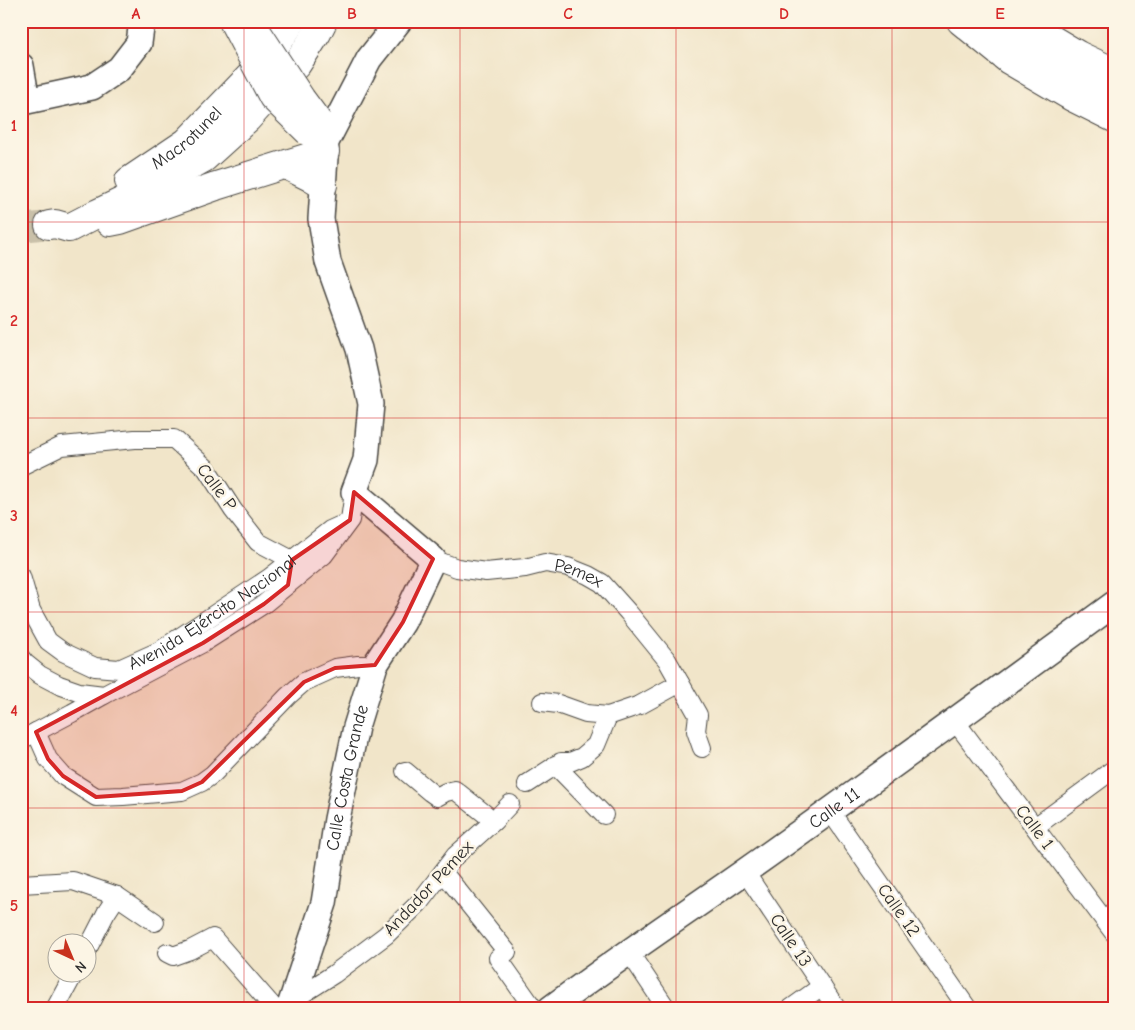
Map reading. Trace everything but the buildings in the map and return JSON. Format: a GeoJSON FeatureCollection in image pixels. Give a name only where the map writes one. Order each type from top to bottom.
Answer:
{"type":"FeatureCollection","features":[{"type":"Feature","properties":{"kind":"main road"},"geometry":{"type":"LineString","coordinates":[[233,21],[273,97],[322,136]]}},
{"type":"Feature","properties":{"kind":"main road"},"geometry":{"type":"LineString","coordinates":[[249,21],[301,99],[322,136]]}},
{"type":"Feature","properties":{"kind":"main road","name":"Macrotunel"},"geometry":{"type":"LineString","coordinates":[[58,226],[68,214],[136,177],[187,142],[264,62],[292,21]]}},
{"type":"Feature","properties":{"kind":"main road"},"geometry":{"type":"LineString","coordinates":[[58,226],[98,212],[152,187],[204,158],[247,120],[297,64],[323,21]]}},
{"type":"Feature","properties":{"kind":"main road"},"geometry":{"type":"LineString","coordinates":[[961,21],[1009,60],[1114,118]]}},
{"type":"Feature","properties":{"kind":"main road"},"geometry":{"type":"LineString","coordinates":[[999,21],[1032,43],[1114,87]]}},
{"type":"Feature","properties":{"kind":"main road"},"geometry":{"type":"LineString","coordinates":[[1021,21],[1078,54],[1114,72]]}},
{"type":"Feature","properties":{"kind":"main road"},"geometry":{"type":"LineString","coordinates":[[58,226],[120,220],[216,186],[286,165],[322,136]]}},
{"type":"Feature","properties":{"kind":"main road"},"geometry":{"type":"LineString","coordinates":[[286,165],[323,186]]}},
{"type":"Feature","properties":{"kind":"street"},"geometry":{"type":"LineString","coordinates":[[21,66],[24,102],[92,87],[119,69],[138,43],[142,21]]}},
{"type":"Feature","properties":{"kind":"street","name":"Avenida Ejército Nacional"},"geometry":{"type":"LineString","coordinates":[[28,736],[202,643],[264,604],[324,555],[350,520],[354,492],[366,460],[372,404],[359,349],[328,262],[321,219],[323,186],[322,136],[369,60],[399,21]]}},
{"type":"Feature","properties":{"kind":"street","name":"Calle P"},"geometry":{"type":"LineString","coordinates":[[21,466],[62,446],[135,439],[174,439],[206,468],[233,510],[258,542],[292,560]]}},
{"type":"Feature","properties":{"kind":"street","name":"Pemex"},"geometry":{"type":"LineString","coordinates":[[354,492],[434,559],[458,568],[486,572],[525,568],[545,563],[568,567],[602,583],[667,660],[698,715],[696,731],[702,748]]}},
{"type":"Feature","properties":{"kind":"street","name":"Avenida Ejército Nacional"},"geometry":{"type":"LineString","coordinates":[[21,576],[31,610],[48,641],[63,652],[95,667],[119,669],[159,651],[269,578],[330,530],[350,520]]}},
{"type":"Feature","properties":{"kind":"street","name":"Calle Costa Grande"},"geometry":{"type":"LineString","coordinates":[[281,1007],[324,903],[336,818],[354,736],[375,665],[403,622],[434,559]]}},
{"type":"Feature","properties":{"kind":"street"},"geometry":{"type":"LineString","coordinates":[[288,585],[292,560]]}},
{"type":"Feature","properties":{"kind":"street","name":"Calle 11"},"geometry":{"type":"LineString","coordinates":[[550,1009],[830,811],[1114,604]]}},
{"type":"Feature","properties":{"kind":"street"},"geometry":{"type":"LineString","coordinates":[[21,658],[40,675],[58,685],[79,692],[104,695]]}},
{"type":"Feature","properties":{"kind":"street"},"geometry":{"type":"LineString","coordinates":[[28,736],[63,776],[96,797],[182,791],[202,782],[213,774],[288,696],[304,682],[335,668],[375,665]]}},
{"type":"Feature","properties":{"kind":"street"},"geometry":{"type":"LineString","coordinates":[[542,702],[558,704],[586,714],[608,716],[640,705],[680,683]]}},
{"type":"Feature","properties":{"kind":"street"},"geometry":{"type":"LineString","coordinates":[[527,784],[560,762],[570,762],[582,757],[596,745],[608,716]]}},
{"type":"Feature","properties":{"kind":"street","name":"Calle 1"},"geometry":{"type":"LineString","coordinates":[[955,721],[1114,933]]}},
{"type":"Feature","properties":{"kind":"street"},"geometry":{"type":"LineString","coordinates":[[555,766],[604,815]]}},
{"type":"Feature","properties":{"kind":"street"},"geometry":{"type":"LineString","coordinates":[[1035,827],[1114,769]]}},
{"type":"Feature","properties":{"kind":"street"},"geometry":{"type":"LineString","coordinates":[[404,771],[438,798],[446,792],[455,790],[494,821]]}},
{"type":"Feature","properties":{"kind":"street","name":"Andador Pemex"},"geometry":{"type":"LineString","coordinates":[[281,1007],[334,974],[386,935],[419,904],[455,856],[510,804]]}},
{"type":"Feature","properties":{"kind":"street","name":"Calle 12"},"geometry":{"type":"LineString","coordinates":[[830,811],[968,1009]]}},
{"type":"Feature","properties":{"kind":"street"},"geometry":{"type":"LineString","coordinates":[[443,872],[506,952],[498,958],[534,1009]]}},
{"type":"Feature","properties":{"kind":"street","name":"Calle 13"},"geometry":{"type":"LineString","coordinates":[[745,872],[837,1009]]}},
{"type":"Feature","properties":{"kind":"street"},"geometry":{"type":"LineString","coordinates":[[21,884],[73,881],[117,896],[155,922]]}},
{"type":"Feature","properties":{"kind":"street"},"geometry":{"type":"LineString","coordinates":[[96,932],[117,896]]}},
{"type":"Feature","properties":{"kind":"street"},"geometry":{"type":"LineString","coordinates":[[167,953],[173,956],[190,950],[213,938],[281,1007]]}},
{"type":"Feature","properties":{"kind":"street"},"geometry":{"type":"LineString","coordinates":[[629,952],[667,1009]]}},
{"type":"Feature","properties":{"kind":"street"},"geometry":{"type":"LineString","coordinates":[[56,1009],[70,982]]}},
{"type":"Feature","properties":{"kind":"street"},"geometry":{"type":"LineString","coordinates":[[790,1009],[822,986]]}},
{"type":"Feature","properties":{"kind":"highlighted area"},"geometry":{"type":"Polygon","coordinates":[[[354,492],[433,559],[403,622],[375,665],[335,668],[304,682],[202,782],[182,791],[96,797],[63,776],[48,759],[36,732],[203,643],[264,604],[288,585],[292,560],[350,520],[354,492]]]}},
{"type":"Feature","properties":{"kind":"tunnel"},"geometry":{"type":"LineString","coordinates":[[21,228],[49,225]]}}]}
